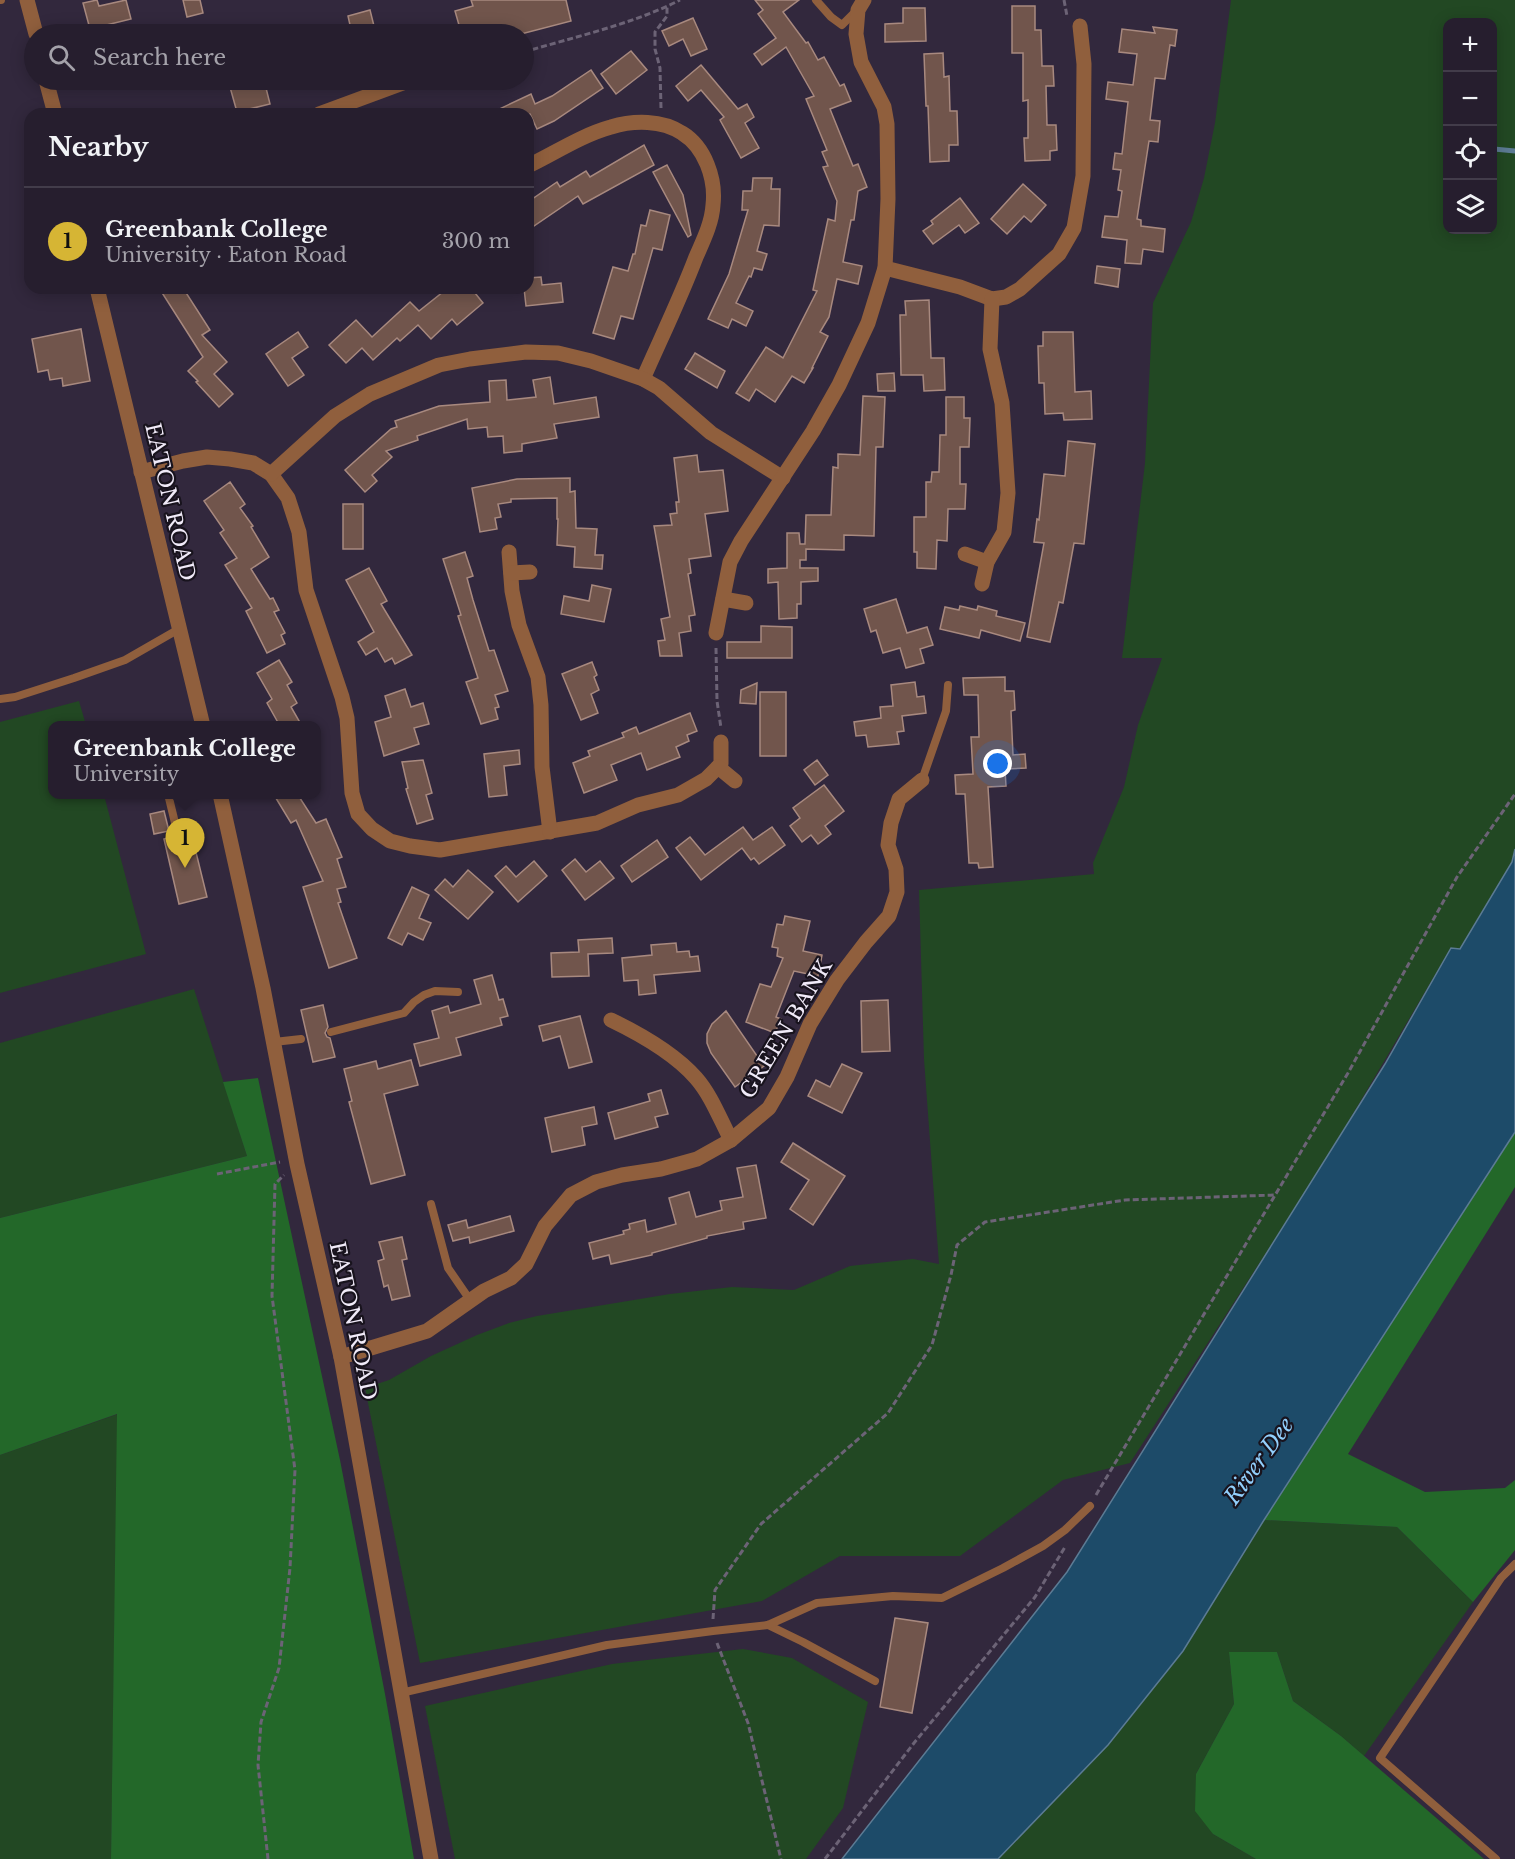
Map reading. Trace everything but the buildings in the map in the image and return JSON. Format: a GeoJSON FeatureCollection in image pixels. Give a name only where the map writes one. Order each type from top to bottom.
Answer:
{"type":"FeatureCollection","features":[{"type":"Feature","properties":{"kind":"street"},"geometry":{"type":"LineString","coordinates":[[27,0],[33,24]]}},
{"type":"Feature","properties":{"kind":"street"},"geometry":{"type":"LineString","coordinates":[[716,633],[730,562],[741,540],[813,431],[839,385],[868,323],[885,268],[888,124],[884,107],[861,62],[855,34],[861,5]]}},
{"type":"Feature","properties":{"kind":"street"},"geometry":{"type":"LineString","coordinates":[[885,268],[960,286],[992,299],[1006,297],[1020,289],[1059,254],[1074,228],[1083,176],[1084,64],[1080,26]]}},
{"type":"Feature","properties":{"kind":"street"},"geometry":{"type":"LineString","coordinates":[[49,90],[53,108]]}},
{"type":"Feature","properties":{"kind":"street"},"geometry":{"type":"LineString","coordinates":[[335,108],[384,90]]}},
{"type":"Feature","properties":{"kind":"street"},"geometry":{"type":"LineString","coordinates":[[534,163],[610,127],[630,123],[662,124],[690,138],[710,169],[713,206],[709,225],[680,300],[643,379]]}},
{"type":"Feature","properties":{"kind":"street","name":"EATON ROAD"},"geometry":{"type":"LineString","coordinates":[[98,294],[202,721]]}},
{"type":"Feature","properties":{"kind":"street"},"geometry":{"type":"LineString","coordinates":[[982,584],[987,562],[1004,532],[1008,493],[1002,403],[990,349],[992,299]]}},
{"type":"Feature","properties":{"kind":"street"},"geometry":{"type":"LineString","coordinates":[[271,474],[335,416],[370,394],[440,365],[526,352],[558,353],[591,361],[643,379],[659,388],[711,433],[783,478]]}},
{"type":"Feature","properties":{"kind":"street"},"geometry":{"type":"LineString","coordinates":[[141,472],[207,457],[253,463],[271,474],[288,498],[299,532],[306,590],[347,718],[352,793],[358,814],[372,829],[390,841],[440,850],[597,823],[638,805],[678,795],[706,779],[721,764],[722,742]]}},
{"type":"Feature","properties":{"kind":"street"},"geometry":{"type":"LineString","coordinates":[[509,552],[512,591],[519,625],[538,677],[542,767],[550,832]]}},
{"type":"Feature","properties":{"kind":"street"},"geometry":{"type":"LineString","coordinates":[[965,554],[987,562]]}},
{"type":"Feature","properties":{"kind":"street"},"geometry":{"type":"LineString","coordinates":[[511,573],[531,572]]}},
{"type":"Feature","properties":{"kind":"street"},"geometry":{"type":"LineString","coordinates":[[723,599],[746,603]]}},
{"type":"Feature","properties":{"kind":"street"},"geometry":{"type":"LineString","coordinates":[[718,767],[735,781]]}},
{"type":"Feature","properties":{"kind":"street","name":"GREEN BANK"},"geometry":{"type":"LineString","coordinates":[[341,1357],[427,1331],[484,1291],[511,1278],[526,1264],[545,1226],[571,1196],[596,1182],[698,1159],[730,1140],[769,1108],[787,1077],[810,1024],[837,980],[889,916],[897,892],[896,869],[888,845],[891,823],[899,799],[922,780]]}},
{"type":"Feature","properties":{"kind":"street","name":"EATON ROAD"},"geometry":{"type":"LineString","coordinates":[[221,799],[341,1357],[430,1859]]}},
{"type":"Feature","properties":{"kind":"street"},"geometry":{"type":"LineString","coordinates":[[611,1020],[645,1036],[695,1077],[706,1091],[730,1140]]}},
{"type":"Feature","properties":{"kind":"lane"},"geometry":{"type":"LineString","coordinates":[[816,0],[831,17],[842,25],[861,5]]}},
{"type":"Feature","properties":{"kind":"lane"},"geometry":{"type":"LineString","coordinates":[[0,699],[15,697],[125,660],[179,629]]}},
{"type":"Feature","properties":{"kind":"lane"},"geometry":{"type":"LineString","coordinates":[[922,780],[946,711],[948,685]]}},
{"type":"Feature","properties":{"kind":"lane"},"geometry":{"type":"LineString","coordinates":[[169,799],[176,827]]}},
{"type":"Feature","properties":{"kind":"lane"},"geometry":{"type":"LineString","coordinates":[[331,1032],[404,1013],[414,1002],[435,991],[458,992]]}},
{"type":"Feature","properties":{"kind":"lane"},"geometry":{"type":"LineString","coordinates":[[274,1042],[301,1039]]}},
{"type":"Feature","properties":{"kind":"lane"},"geometry":{"type":"LineString","coordinates":[[432,1204],[448,1268],[470,1300]]}},
{"type":"Feature","properties":{"kind":"lane"},"geometry":{"type":"LineString","coordinates":[[401,1693],[607,1646],[768,1625],[817,1603],[893,1596],[942,1598],[1043,1546],[1065,1530],[1090,1506]]}},
{"type":"Feature","properties":{"kind":"lane"},"geometry":{"type":"LineString","coordinates":[[1496,1859],[1380,1758],[1501,1578],[1515,1564]]}},
{"type":"Feature","properties":{"kind":"lane"},"geometry":{"type":"LineString","coordinates":[[768,1625],[875,1681]]}},
{"type":"Feature","properties":{"kind":"path"},"geometry":{"type":"LineString","coordinates":[[534,49],[606,28],[680,0]]}},
{"type":"Feature","properties":{"kind":"path"},"geometry":{"type":"LineString","coordinates":[[662,124],[660,68],[655,49],[656,32],[667,16],[668,6]]}},
{"type":"Feature","properties":{"kind":"path"},"geometry":{"type":"LineString","coordinates":[[716,633],[717,701],[722,742]]}},
{"type":"Feature","properties":{"kind":"path"},"geometry":{"type":"LineString","coordinates":[[1090,1506],[1348,1073],[1457,877],[1515,794]]}},
{"type":"Feature","properties":{"kind":"path"},"geometry":{"type":"LineString","coordinates":[[218,1174],[297,1161]]}},
{"type":"Feature","properties":{"kind":"path"},"geometry":{"type":"LineString","coordinates":[[268,1859],[258,1766],[261,1722],[279,1668],[291,1568],[295,1470],[272,1296],[274,1184],[297,1161]]}},
{"type":"Feature","properties":{"kind":"path"},"geometry":{"type":"LineString","coordinates":[[781,1859],[748,1723],[712,1631],[715,1590],[760,1524],[888,1413],[932,1345],[957,1245],[985,1222],[1125,1200],[1276,1195]]}},
{"type":"Feature","properties":{"kind":"path"},"geometry":{"type":"LineString","coordinates":[[825,1859],[914,1743],[1035,1597],[1065,1546]]}},
{"type":"Feature","properties":{"kind":"green space"},"geometry":{"type":"Polygon","coordinates":[[[1231,0],[1515,0],[1515,849],[1512,862],[1460,949],[1451,948],[1321,1168],[1130,1463],[1063,1480],[960,1556],[840,1556],[762,1601],[420,1663],[365,1388],[389,1380],[431,1356],[477,1335],[537,1316],[670,1294],[732,1287],[794,1290],[850,1266],[913,1259],[939,1264],[924,1059],[919,890],[1094,874],[1093,863],[1124,787],[1138,725],[1162,658],[1122,658],[1145,463],[1153,303],[1191,222],[1204,178],[1215,123],[1231,0]]]}},
{"type":"Feature","properties":{"kind":"green space"},"geometry":{"type":"Polygon","coordinates":[[[79,701],[85,721],[48,721],[48,799],[105,799],[146,954],[0,993],[0,722],[79,701]]]}},
{"type":"Feature","properties":{"kind":"green space"},"geometry":{"type":"Polygon","coordinates":[[[194,989],[247,1156],[0,1218],[0,1043],[194,989]]]}},
{"type":"Feature","properties":{"kind":"green space"},"geometry":{"type":"Polygon","coordinates":[[[258,1078],[340,1460],[414,1859],[111,1859],[117,1414],[0,1455],[0,1218],[247,1156],[223,1082],[258,1078]]]}},
{"type":"Feature","properties":{"kind":"green space"},"geometry":{"type":"Polygon","coordinates":[[[1515,1132],[1515,1187],[1348,1454],[1425,1492],[1505,1488],[1515,1480],[1515,1550],[1473,1602],[1397,1527],[1264,1520],[1515,1132]]]}},
{"type":"Feature","properties":{"kind":"green space"},"geometry":{"type":"Polygon","coordinates":[[[118,1414],[111,1859],[0,1859],[0,1455],[118,1414]]]}},
{"type":"Feature","properties":{"kind":"green space"},"geometry":{"type":"Polygon","coordinates":[[[1264,1520],[1397,1527],[1473,1602],[1364,1756],[1293,1701],[1277,1652],[1229,1652],[1234,1704],[1196,1774],[1213,1834],[1256,1859],[997,1859],[1105,1743],[1264,1520]]]}},
{"type":"Feature","properties":{"kind":"green space"},"geometry":{"type":"Polygon","coordinates":[[[743,1649],[792,1658],[868,1702],[843,1808],[806,1859],[455,1859],[425,1706],[612,1664],[743,1649]]]}},
{"type":"Feature","properties":{"kind":"green space"},"geometry":{"type":"Polygon","coordinates":[[[1229,1652],[1277,1652],[1293,1701],[1341,1736],[1484,1859],[1256,1859],[1213,1834],[1195,1811],[1196,1774],[1234,1704],[1229,1652]]]}},
{"type":"Feature","properties":{"kind":"water","name":"River Dee"},"geometry":{"type":"Polygon","coordinates":[[[1515,849],[1515,1132],[1264,1520],[1183,1651],[1108,1745],[998,1859],[842,1859],[1067,1572],[1385,1064],[1451,948],[1460,949],[1512,862],[1515,849]]]}},
{"type":"Feature","properties":{"kind":"waterway"},"geometry":{"type":"LineString","coordinates":[[1497,149],[1515,151]]}},
{"type":"Feature","properties":{"kind":"place","name":"Greenbank College"},"geometry":{"type":"Point","coordinates":[185,868]}}]}
